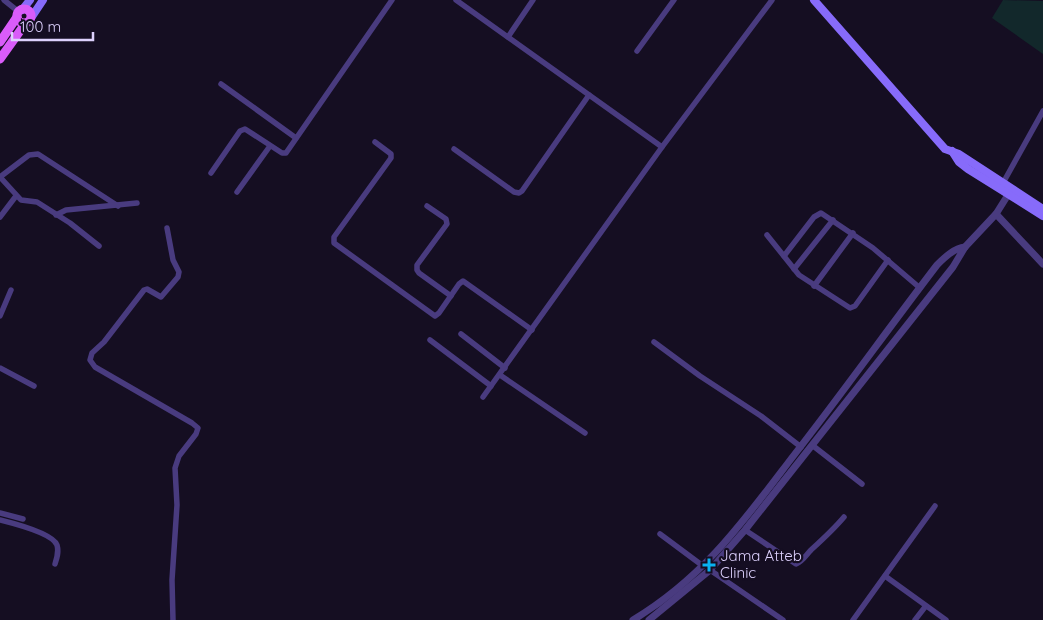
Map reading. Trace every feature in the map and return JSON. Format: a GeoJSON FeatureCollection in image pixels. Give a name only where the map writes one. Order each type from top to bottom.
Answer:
{"type":"FeatureCollection","features":[{"type":"Feature","properties":{"kind":"main road"},"geometry":{"type":"LineString","coordinates":[[0,42],[30,0]]}},
{"type":"Feature","properties":{"kind":"main road"},"geometry":{"type":"LineString","coordinates":[[0,59],[43,0]]}},
{"type":"Feature","properties":{"kind":"main road"},"geometry":{"type":"LineString","coordinates":[[814,0],[945,149],[951,150],[1003,183],[1010,191],[1043,216]]}},
{"type":"Feature","properties":{"kind":"main road"},"geometry":{"type":"LineString","coordinates":[[820,0],[956,158],[965,166],[1043,208]]}},
{"type":"Feature","properties":{"kind":"main road"},"geometry":{"type":"LineString","coordinates":[[19,13],[28,10],[31,14],[28,21]]}},
{"type":"Feature","properties":{"kind":"main road"},"geometry":{"type":"LineString","coordinates":[[19,13],[20,23],[28,21]]}},
{"type":"Feature","properties":{"kind":"street"},"geometry":{"type":"LineString","coordinates":[[4,0],[19,13]]}},
{"type":"Feature","properties":{"kind":"street"},"geometry":{"type":"LineString","coordinates":[[211,173],[242,129],[247,129],[284,154],[392,0]]}},
{"type":"Feature","properties":{"kind":"street"},"geometry":{"type":"LineString","coordinates":[[456,0],[662,147]]}},
{"type":"Feature","properties":{"kind":"street"},"geometry":{"type":"LineString","coordinates":[[508,37],[533,0]]}},
{"type":"Feature","properties":{"kind":"street"},"geometry":{"type":"LineString","coordinates":[[637,51],[674,0]]}},
{"type":"Feature","properties":{"kind":"street"},"geometry":{"type":"LineString","coordinates":[[483,397],[662,147],[771,1]]}},
{"type":"Feature","properties":{"kind":"street"},"geometry":{"type":"LineString","coordinates":[[221,84],[296,138]]}},
{"type":"Feature","properties":{"kind":"street"},"geometry":{"type":"LineString","coordinates":[[454,149],[514,192],[519,193],[589,95]]}},
{"type":"Feature","properties":{"kind":"street"},"geometry":{"type":"LineString","coordinates":[[1003,183],[1043,111]]}},
{"type":"Feature","properties":{"kind":"street"},"geometry":{"type":"LineString","coordinates":[[375,142],[392,156],[337,233],[333,240],[334,243],[435,316],[461,281],[466,282],[532,330]]}},
{"type":"Feature","properties":{"kind":"street"},"geometry":{"type":"LineString","coordinates":[[237,192],[270,146]]}},
{"type":"Feature","properties":{"kind":"street"},"geometry":{"type":"LineString","coordinates":[[100,246],[37,202],[23,201],[16,196],[0,177],[29,155],[38,154],[118,206]]}},
{"type":"Feature","properties":{"kind":"street"},"geometry":{"type":"LineString","coordinates":[[650,620],[745,530],[953,267],[965,247],[996,214],[1010,191]]}},
{"type":"Feature","properties":{"kind":"street"},"geometry":{"type":"LineString","coordinates":[[0,217],[16,196]]}},
{"type":"Feature","properties":{"kind":"street"},"geometry":{"type":"LineString","coordinates":[[56,214],[66,210],[137,203]]}},
{"type":"Feature","properties":{"kind":"street"},"geometry":{"type":"LineString","coordinates":[[427,206],[446,220],[447,224],[417,265],[417,270],[418,273],[450,296]]}},
{"type":"Feature","properties":{"kind":"street"},"geometry":{"type":"LineString","coordinates":[[784,256],[816,214],[821,213],[853,233],[920,288]]}},
{"type":"Feature","properties":{"kind":"street"},"geometry":{"type":"LineString","coordinates":[[996,214],[1043,264]]}},
{"type":"Feature","properties":{"kind":"street"},"geometry":{"type":"LineString","coordinates":[[794,270],[833,220]]}},
{"type":"Feature","properties":{"kind":"street"},"geometry":{"type":"LineString","coordinates":[[166,228],[179,272],[178,276],[161,297],[147,289],[144,290],[104,342],[92,353],[90,360],[93,365],[198,428],[196,434],[179,456],[175,468],[177,506],[173,573],[173,620]]}},
{"type":"Feature","properties":{"kind":"street"},"geometry":{"type":"LineString","coordinates":[[814,286],[853,233]]}},
{"type":"Feature","properties":{"kind":"street"},"geometry":{"type":"LineString","coordinates":[[767,235],[794,270],[814,286],[852,308],[888,260]]}},
{"type":"Feature","properties":{"kind":"street"},"geometry":{"type":"LineString","coordinates":[[637,619],[707,568],[715,555],[801,447],[942,260],[956,249],[965,247]]}},
{"type":"Feature","properties":{"kind":"street"},"geometry":{"type":"LineString","coordinates":[[0,316],[11,290]]}},
{"type":"Feature","properties":{"kind":"street"},"geometry":{"type":"LineString","coordinates":[[461,334],[505,368]]}},
{"type":"Feature","properties":{"kind":"street"},"geometry":{"type":"LineString","coordinates":[[430,340],[491,386]]}},
{"type":"Feature","properties":{"kind":"street"},"geometry":{"type":"LineString","coordinates":[[654,342],[700,376],[761,416],[801,447]]}},
{"type":"Feature","properties":{"kind":"street"},"geometry":{"type":"LineString","coordinates":[[861,367],[869,373]]}},
{"type":"Feature","properties":{"kind":"street"},"geometry":{"type":"LineString","coordinates":[[0,368],[34,386]]}},
{"type":"Feature","properties":{"kind":"street"},"geometry":{"type":"LineString","coordinates":[[500,375],[585,434]]}},
{"type":"Feature","properties":{"kind":"street"},"geometry":{"type":"LineString","coordinates":[[812,445],[862,484]]}},
{"type":"Feature","properties":{"kind":"street"},"geometry":{"type":"LineString","coordinates":[[853,620],[934,506]]}},
{"type":"Feature","properties":{"kind":"street"},"geometry":{"type":"LineString","coordinates":[[0,513],[22,519]]}},
{"type":"Feature","properties":{"kind":"street"},"geometry":{"type":"LineString","coordinates":[[745,530],[796,564],[822,542],[844,517]]}},
{"type":"Feature","properties":{"kind":"street"},"geometry":{"type":"LineString","coordinates":[[0,520],[12,522],[50,537],[56,543],[58,552],[55,564]]}},
{"type":"Feature","properties":{"kind":"street"},"geometry":{"type":"LineString","coordinates":[[660,534],[783,620]]}},
{"type":"Feature","properties":{"kind":"street"},"geometry":{"type":"LineString","coordinates":[[884,576],[925,607],[946,620]]}},
{"type":"Feature","properties":{"kind":"street"},"geometry":{"type":"LineString","coordinates":[[914,620],[925,607]]}},
{"type":"Feature","properties":{"kind":"green space"},"geometry":{"type":"Polygon","coordinates":[[[1003,0],[1043,1],[1043,54],[992,18],[1003,0]]]}},
{"type":"Feature","properties":{"kind":"place","name":"Jama Atteb Clinic"},"geometry":{"type":"Point","coordinates":[709,565]}}]}
